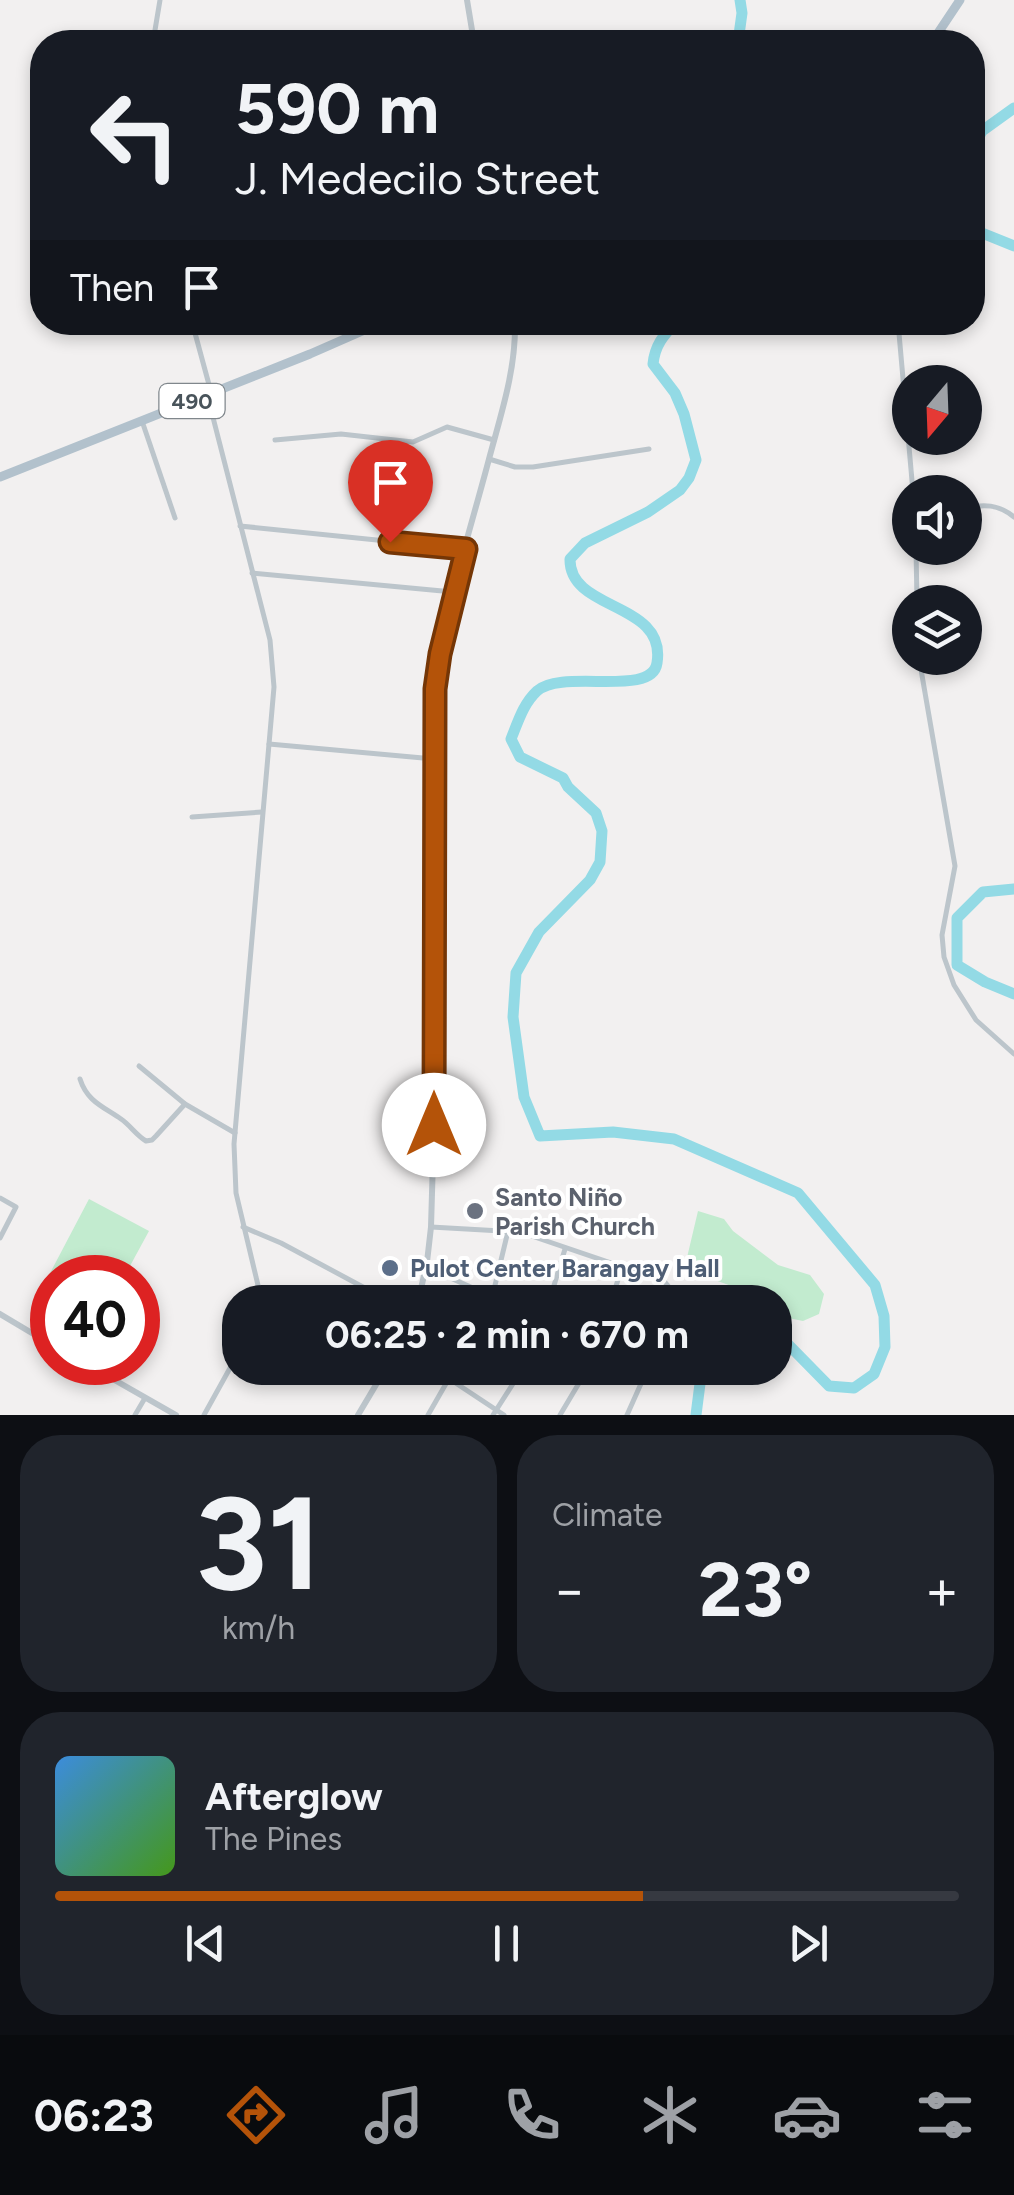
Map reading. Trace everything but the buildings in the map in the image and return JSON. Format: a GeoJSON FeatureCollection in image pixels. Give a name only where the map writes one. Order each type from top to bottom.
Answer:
{"type":"FeatureCollection","features":[{"type":"Feature","properties":{"kind":"main road"},"geometry":{"type":"LineString","coordinates":[[940,30],[960,0]]}},
{"type":"Feature","properties":{"kind":"main road","name":"490"},"geometry":{"type":"LineString","coordinates":[[0,478],[352,335]]}},
{"type":"Feature","properties":{"kind":"street"},"geometry":{"type":"LineString","coordinates":[[155,30],[160,0]]}},
{"type":"Feature","properties":{"kind":"street"},"geometry":{"type":"LineString","coordinates":[[467,0],[472,30]]}},
{"type":"Feature","properties":{"kind":"street"},"geometry":{"type":"LineString","coordinates":[[195,335],[270,640],[273,666],[235,1133],[235,1181],[258,1285]]}},
{"type":"Feature","properties":{"kind":"street"},"geometry":{"type":"LineString","coordinates":[[422,1285],[432,1228],[437,674],[454,592],[513,367],[514,335]]}},
{"type":"Feature","properties":{"kind":"street"},"geometry":{"type":"LineString","coordinates":[[899,335],[912,475]]}},
{"type":"Feature","properties":{"kind":"street"},"geometry":{"type":"LineString","coordinates":[[142,420],[175,518]]}},
{"type":"Feature","properties":{"kind":"street"},"geometry":{"type":"LineString","coordinates":[[275,440],[341,434],[413,442],[447,427],[494,440]]}},
{"type":"Feature","properties":{"kind":"street"},"geometry":{"type":"LineString","coordinates":[[489,459],[516,467],[533,467],[648,449]]}},
{"type":"Feature","properties":{"kind":"street"},"geometry":{"type":"LineString","coordinates":[[982,505],[999,507],[1014,517]]}},
{"type":"Feature","properties":{"kind":"street"},"geometry":{"type":"LineString","coordinates":[[240,526],[466,549]]}},
{"type":"Feature","properties":{"kind":"street"},"geometry":{"type":"LineString","coordinates":[[252,573],[454,592]]}},
{"type":"Feature","properties":{"kind":"street"},"geometry":{"type":"LineString","coordinates":[[922,675],[955,866],[942,935],[944,957],[954,985],[976,1020],[1014,1054]]}},
{"type":"Feature","properties":{"kind":"street"},"geometry":{"type":"LineString","coordinates":[[269,744],[434,758]]}},
{"type":"Feature","properties":{"kind":"street"},"geometry":{"type":"LineString","coordinates":[[192,817],[262,812]]}},
{"type":"Feature","properties":{"kind":"street"},"geometry":{"type":"LineString","coordinates":[[139,1066],[185,1104],[235,1133]]}},
{"type":"Feature","properties":{"kind":"street"},"geometry":{"type":"LineString","coordinates":[[80,1078],[91,1100],[146,1141],[152,1140],[185,1104]]}},
{"type":"Feature","properties":{"kind":"street"},"geometry":{"type":"LineString","coordinates":[[0,1198],[16,1207],[0,1238]]}},
{"type":"Feature","properties":{"kind":"street"},"geometry":{"type":"LineString","coordinates":[[243,1227],[360,1285]]}},
{"type":"Feature","properties":{"kind":"street"},"geometry":{"type":"LineString","coordinates":[[432,1228],[520,1232],[667,1285]]}},
{"type":"Feature","properties":{"kind":"street"},"geometry":{"type":"LineString","coordinates":[[496,1285],[508,1232]]}},
{"type":"Feature","properties":{"kind":"street"},"geometry":{"type":"LineString","coordinates":[[554,1285],[564,1249]]}},
{"type":"Feature","properties":{"kind":"street"},"geometry":{"type":"LineString","coordinates":[[426,1267],[462,1285]]}},
{"type":"Feature","properties":{"kind":"street"},"geometry":{"type":"LineString","coordinates":[[616,1285],[622,1268]]}},
{"type":"Feature","properties":{"kind":"street"},"geometry":{"type":"LineString","coordinates":[[0,1314],[30,1332]]}},
{"type":"Feature","properties":{"kind":"street"},"geometry":{"type":"LineString","coordinates":[[204,1415],[222,1382]]}},
{"type":"Feature","properties":{"kind":"street"},"geometry":{"type":"LineString","coordinates":[[123,1385],[176,1415]]}},
{"type":"Feature","properties":{"kind":"street"},"geometry":{"type":"LineString","coordinates":[[358,1415],[376,1385]]}},
{"type":"Feature","properties":{"kind":"street"},"geometry":{"type":"LineString","coordinates":[[428,1415],[444,1385]]}},
{"type":"Feature","properties":{"kind":"street"},"geometry":{"type":"LineString","coordinates":[[458,1385],[504,1415]]}},
{"type":"Feature","properties":{"kind":"street"},"geometry":{"type":"LineString","coordinates":[[495,1412],[512,1385]]}},
{"type":"Feature","properties":{"kind":"street"},"geometry":{"type":"LineString","coordinates":[[560,1415],[578,1385]]}},
{"type":"Feature","properties":{"kind":"street"},"geometry":{"type":"LineString","coordinates":[[627,1415],[640,1385]]}},
{"type":"Feature","properties":{"kind":"street"},"geometry":{"type":"LineString","coordinates":[[135,1415],[145,1398]]}},
{"type":"Feature","properties":{"kind":"green space"},"geometry":{"type":"Polygon","coordinates":[[[89,1199],[149,1231],[136,1255],[60,1255],[89,1199]]]}},
{"type":"Feature","properties":{"kind":"green space"},"geometry":{"type":"Polygon","coordinates":[[[698,1211],[724,1219],[733,1231],[778,1265],[810,1275],[824,1294],[819,1314],[803,1321],[792,1319],[792,1285],[729,1285],[685,1266],[698,1211]]]}},
{"type":"Feature","properties":{"kind":"waterway"},"geometry":{"type":"LineString","coordinates":[[740,0],[740,30]]}},
{"type":"Feature","properties":{"kind":"waterway"},"geometry":{"type":"LineString","coordinates":[[985,129],[1014,108]]}},
{"type":"Feature","properties":{"kind":"waterway"},"geometry":{"type":"LineString","coordinates":[[985,234],[1014,246]]}},
{"type":"Feature","properties":{"kind":"waterway"},"geometry":{"type":"LineString","coordinates":[[665,335],[653,364],[675,393],[684,414],[696,460],[689,478],[680,490],[648,512],[585,543],[570,559],[574,576],[585,589],[647,628],[656,643],[657,663],[651,673],[640,679],[549,685],[537,691],[521,714],[511,739],[520,757],[563,778],[596,813],[602,831],[600,862],[590,880],[539,932],[516,973],[513,1017],[524,1097],[540,1136],[613,1132],[674,1139],[798,1193],[875,1285],[884,1316],[885,1347],[874,1374],[854,1388],[829,1386],[792,1348]]}},
{"type":"Feature","properties":{"kind":"waterway"},"geometry":{"type":"LineString","coordinates":[[1014,889],[983,892],[957,918],[957,965],[1014,994]]}},
{"type":"Feature","properties":{"kind":"waterway"},"geometry":{"type":"LineString","coordinates":[[696,1415],[700,1385]]}},
{"type":"Feature","properties":{"kind":"place","name":"Santo Niño Parish Church"},"geometry":{"type":"Point","coordinates":[475,1211]}},
{"type":"Feature","properties":{"kind":"place","name":"Pulot Center Barangay Hall"},"geometry":{"type":"Point","coordinates":[390,1268]}},
{"type":"Feature","properties":{"kind":"route"},"geometry":{"type":"LineString","coordinates":[[390,542],[466,549],[435,689],[434,1125]]}}]}
